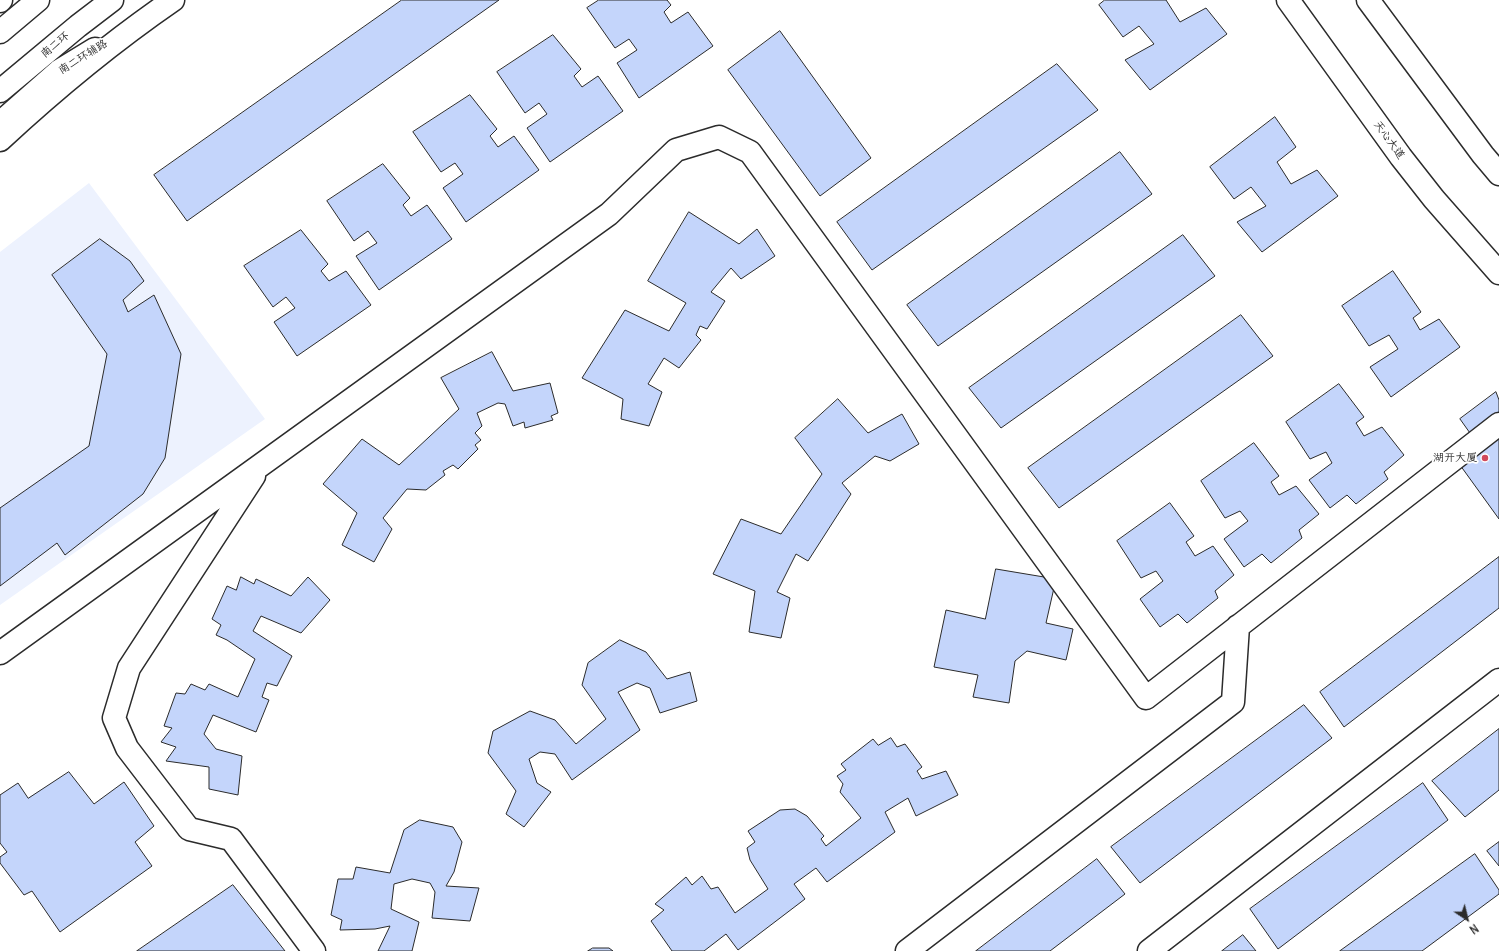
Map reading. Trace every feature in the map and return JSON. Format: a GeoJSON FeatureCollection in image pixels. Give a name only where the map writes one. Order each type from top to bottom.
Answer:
{"type":"FeatureCollection","features":[{"type":"Feature","properties":{"kind":"main road"},"geometry":{"type":"LineString","coordinates":[[0,32],[38,0]]}},
{"type":"Feature","properties":{"kind":"main road","name":"南二环"},"geometry":{"type":"LineString","coordinates":[[0,91],[78,26],[112,0]]}},
{"type":"Feature","properties":{"kind":"main road","name":"南二环辅路"},"geometry":{"type":"LineString","coordinates":[[0,123],[59,71],[146,19],[173,0]]}},
{"type":"Feature","properties":{"kind":"main road","name":"天心大道"},"geometry":{"type":"LineString","coordinates":[[1288,0],[1401,157],[1434,199],[1499,273]]}},
{"type":"Feature","properties":{"kind":"main road"},"geometry":{"type":"LineString","coordinates":[[1368,0],[1474,143],[1499,174]]}},
{"type":"Feature","properties":{"kind":"main road"},"geometry":{"type":"LineString","coordinates":[[0,140],[68,81],[146,19]]}},
{"type":"Feature","properties":{"kind":"main road"},"geometry":{"type":"LineString","coordinates":[[0,653],[609,214],[676,150],[719,137],[750,152],[1146,698],[1499,424]]}},
{"type":"Feature","properties":{"kind":"main road"},"geometry":{"type":"LineString","coordinates":[[261,465],[129,668],[114,718],[127,748],[189,829],[231,839],[314,951]]}},
{"type":"Feature","properties":{"kind":"main road"},"geometry":{"type":"LineString","coordinates":[[907,951],[1233,702],[1238,626]]}},
{"type":"Feature","properties":{"kind":"main road"},"geometry":{"type":"LineString","coordinates":[[1149,951],[1499,680]]}},
{"type":"Feature","properties":{"kind":"shaded area"},"geometry":{"type":"Polygon","coordinates":[[[89,183],[265,419],[0,605],[0,252],[89,183]]]}},
{"type":"Feature","properties":{"kind":"building"},"geometry":{"type":"Polygon","coordinates":[[[402,0],[499,0],[187,221],[154,175],[402,0]]]}},
{"type":"Feature","properties":{"kind":"building"},"geometry":{"type":"Polygon","coordinates":[[[599,0],[667,0],[671,5],[664,12],[671,23],[688,12],[713,46],[639,98],[617,63],[637,50],[629,39],[615,48],[587,8],[599,0]]]}},
{"type":"Feature","properties":{"kind":"building"},"geometry":{"type":"Polygon","coordinates":[[[1105,0],[1166,0],[1180,22],[1206,8],[1227,34],[1150,90],[1125,60],[1154,44],[1139,26],[1123,37],[1099,5],[1105,0]]]}},
{"type":"Feature","properties":{"kind":"building"},"geometry":{"type":"Polygon","coordinates":[[[780,31],[871,158],[820,196],[728,70],[780,31]]]}},
{"type":"Feature","properties":{"kind":"building"},"geometry":{"type":"Polygon","coordinates":[[[553,35],[581,69],[574,76],[582,87],[598,76],[623,111],[550,162],[527,128],[547,114],[539,103],[525,113],[497,72],[553,35]]]}},
{"type":"Feature","properties":{"kind":"building"},"geometry":{"type":"Polygon","coordinates":[[[1057,64],[1098,110],[872,270],[837,222],[1057,64]]]}},
{"type":"Feature","properties":{"kind":"building"},"geometry":{"type":"Polygon","coordinates":[[[470,95],[497,129],[490,136],[498,147],[514,136],[539,170],[466,222],[443,188],[463,174],[455,163],[441,172],[413,132],[470,95]]]}},
{"type":"Feature","properties":{"kind":"building"},"geometry":{"type":"Polygon","coordinates":[[[1275,117],[1296,147],[1277,162],[1291,184],[1317,170],[1338,196],[1262,252],[1237,222],[1266,206],[1251,187],[1234,199],[1210,167],[1275,117]]]}},
{"type":"Feature","properties":{"kind":"building"},"geometry":{"type":"Polygon","coordinates":[[[1120,152],[1152,194],[938,346],[907,305],[1120,152]]]}},
{"type":"Feature","properties":{"kind":"building"},"geometry":{"type":"Polygon","coordinates":[[[383,164],[410,198],[403,205],[411,216],[427,205],[452,239],[379,290],[356,256],[377,243],[368,231],[354,241],[327,201],[383,164]]]}},
{"type":"Feature","properties":{"kind":"building"},"geometry":{"type":"Polygon","coordinates":[[[689,212],[739,244],[757,229],[775,256],[741,279],[731,268],[711,292],[725,301],[707,329],[700,326],[696,335],[701,340],[679,368],[664,358],[648,384],[662,392],[649,426],[621,419],[623,399],[582,378],[625,310],[669,331],[686,303],[648,281],[689,212]]]}},
{"type":"Feature","properties":{"kind":"building"},"geometry":{"type":"Polygon","coordinates":[[[301,230],[328,264],[321,271],[329,281],[346,271],[371,305],[297,356],[274,322],[295,308],[286,297],[273,307],[244,266],[301,230]]]}},
{"type":"Feature","properties":{"kind":"building"},"geometry":{"type":"Polygon","coordinates":[[[1183,235],[1215,276],[1001,428],[969,388],[1183,235]]]}},
{"type":"Feature","properties":{"kind":"building"},"geometry":{"type":"Polygon","coordinates":[[[100,239],[130,261],[144,281],[123,300],[128,312],[154,295],[181,354],[165,458],[143,494],[65,555],[57,543],[0,586],[0,508],[89,446],[107,354],[52,275],[100,239]]]}},
{"type":"Feature","properties":{"kind":"building"},"geometry":{"type":"Polygon","coordinates":[[[1393,271],[1421,312],[1413,318],[1420,330],[1439,319],[1460,347],[1391,397],[1370,367],[1398,349],[1389,335],[1369,346],[1342,306],[1393,271]]]}},
{"type":"Feature","properties":{"kind":"building"},"geometry":{"type":"Polygon","coordinates":[[[1241,315],[1273,356],[1059,508],[1028,468],[1241,315]]]}},
{"type":"Feature","properties":{"kind":"building"},"geometry":{"type":"Polygon","coordinates":[[[492,352],[513,391],[550,383],[558,413],[551,416],[553,420],[525,428],[524,422],[513,426],[505,404],[498,403],[477,413],[482,426],[475,433],[481,440],[475,445],[478,449],[458,469],[453,465],[443,471],[445,475],[426,490],[407,489],[383,518],[392,529],[374,562],[342,545],[357,513],[323,484],[362,439],[399,465],[459,409],[441,378],[492,352]]]}},
{"type":"Feature","properties":{"kind":"building"},"geometry":{"type":"Polygon","coordinates":[[[1339,384],[1364,417],[1356,423],[1364,436],[1382,427],[1404,455],[1384,472],[1388,479],[1356,504],[1347,495],[1330,508],[1309,480],[1332,463],[1326,452],[1310,459],[1286,422],[1339,384]]]}},
{"type":"Feature","properties":{"kind":"building","name":"湖开大厦"},"geometry":{"type":"Polygon","coordinates":[[[1496,392],[1499,400],[1499,519],[1460,465],[1482,450],[1460,419],[1496,392]]]}},
{"type":"Feature","properties":{"kind":"building"},"geometry":{"type":"Polygon","coordinates":[[[838,399],[868,433],[902,414],[919,444],[890,461],[875,456],[842,483],[851,494],[808,561],[796,554],[777,592],[790,598],[781,638],[749,632],[755,591],[713,574],[741,519],[781,534],[822,474],[795,438],[838,399]]]}},
{"type":"Feature","properties":{"kind":"building"},"geometry":{"type":"Polygon","coordinates":[[[1254,443],[1279,476],[1271,482],[1279,495],[1296,486],[1319,514],[1299,530],[1302,538],[1271,563],[1262,554],[1244,567],[1224,539],[1248,521],[1240,511],[1225,518],[1201,481],[1254,443]]]}},
{"type":"Feature","properties":{"kind":"building"},"geometry":{"type":"Polygon","coordinates":[[[1170,503],[1194,536],[1186,542],[1195,556],[1213,546],[1234,575],[1215,591],[1218,598],[1187,623],[1178,614],[1160,627],[1140,599],[1163,581],[1156,571],[1141,578],[1117,541],[1170,503]]]}},
{"type":"Feature","properties":{"kind":"building"},"geometry":{"type":"Polygon","coordinates":[[[1499,557],[1499,608],[1344,727],[1320,692],[1499,557]]]}},
{"type":"Feature","properties":{"kind":"building"},"geometry":{"type":"Polygon","coordinates":[[[996,569],[1056,579],[1046,623],[1073,629],[1066,660],[1027,651],[1015,661],[1009,703],[973,697],[978,675],[934,667],[946,610],[985,619],[996,569]]]}},
{"type":"Feature","properties":{"kind":"building"},"geometry":{"type":"Polygon","coordinates":[[[241,577],[254,584],[256,579],[291,596],[308,577],[330,600],[301,633],[261,616],[253,631],[292,656],[277,686],[267,683],[262,697],[269,700],[256,732],[213,715],[204,734],[216,749],[242,756],[238,795],[209,789],[209,767],[166,761],[176,747],[161,742],[172,728],[164,726],[176,693],[185,694],[191,684],[205,690],[209,684],[238,697],[255,659],[227,640],[216,635],[221,625],[212,619],[227,586],[236,590],[241,577]]]}},
{"type":"Feature","properties":{"kind":"building"},"geometry":{"type":"Polygon","coordinates":[[[620,640],[646,652],[667,679],[690,672],[697,701],[660,713],[650,688],[637,683],[618,692],[640,730],[572,780],[555,754],[540,752],[529,759],[537,783],[551,792],[524,827],[506,814],[516,791],[488,753],[493,731],[530,711],[555,720],[576,744],[606,719],[582,685],[588,663],[620,640]]]}},
{"type":"Feature","properties":{"kind":"building"},"geometry":{"type":"Polygon","coordinates":[[[1304,705],[1332,738],[1140,883],[1111,847],[1304,705]]]}},
{"type":"Feature","properties":{"kind":"building"},"geometry":{"type":"Polygon","coordinates":[[[1499,729],[1499,790],[1465,817],[1432,781],[1499,729]]]}},
{"type":"Feature","properties":{"kind":"building"},"geometry":{"type":"Polygon","coordinates":[[[891,738],[897,747],[905,744],[922,767],[917,771],[922,779],[946,771],[958,795],[916,816],[908,798],[885,812],[895,832],[827,882],[816,868],[794,884],[805,899],[738,950],[726,934],[704,951],[672,951],[651,921],[664,910],[655,904],[686,877],[692,885],[702,876],[711,889],[718,887],[735,913],[768,889],[750,860],[747,848],[755,842],[748,831],[780,810],[795,809],[807,816],[824,836],[821,839],[826,846],[861,818],[840,792],[843,784],[837,776],[846,770],[841,764],[873,739],[878,745],[891,738]]]}},
{"type":"Feature","properties":{"kind":"building"},"geometry":{"type":"Polygon","coordinates":[[[69,772],[94,804],[124,782],[154,826],[135,842],[152,866],[60,932],[32,891],[24,895],[0,863],[0,857],[7,852],[0,843],[0,795],[18,783],[28,798],[69,772]]]}},
{"type":"Feature","properties":{"kind":"building"},"geometry":{"type":"Polygon","coordinates":[[[1423,783],[1448,820],[1278,949],[1250,909],[1423,783]]]}},
{"type":"Feature","properties":{"kind":"building"},"geometry":{"type":"Polygon","coordinates":[[[420,820],[453,827],[462,842],[454,872],[446,886],[479,888],[470,921],[432,918],[435,892],[430,883],[412,879],[394,884],[391,909],[419,922],[412,951],[378,951],[390,926],[375,929],[340,930],[342,920],[331,915],[338,879],[353,879],[356,867],[390,873],[404,830],[420,820]]]}},
{"type":"Feature","properties":{"kind":"building"},"geometry":{"type":"Polygon","coordinates":[[[1499,842],[1499,866],[1487,851],[1499,842]]]}},
{"type":"Feature","properties":{"kind":"building"},"geometry":{"type":"Polygon","coordinates":[[[1475,854],[1499,890],[1499,894],[1422,951],[1340,951],[1475,854]]]}},
{"type":"Feature","properties":{"kind":"building"},"geometry":{"type":"Polygon","coordinates":[[[1097,859],[1125,894],[1050,951],[976,951],[1097,859]]]}},
{"type":"Feature","properties":{"kind":"building"},"geometry":{"type":"Polygon","coordinates":[[[233,885],[285,951],[137,951],[233,885]]]}},
{"type":"Feature","properties":{"kind":"building"},"geometry":{"type":"Polygon","coordinates":[[[1243,935],[1256,951],[1222,951],[1243,935]]]}},
{"type":"Feature","properties":{"kind":"building"},"geometry":{"type":"Polygon","coordinates":[[[593,948],[609,948],[613,951],[588,951],[593,948]]]}},
{"type":"Feature","properties":{"kind":"place","name":"湖开大厦"},"geometry":{"type":"Point","coordinates":[1485,458]}}]}
